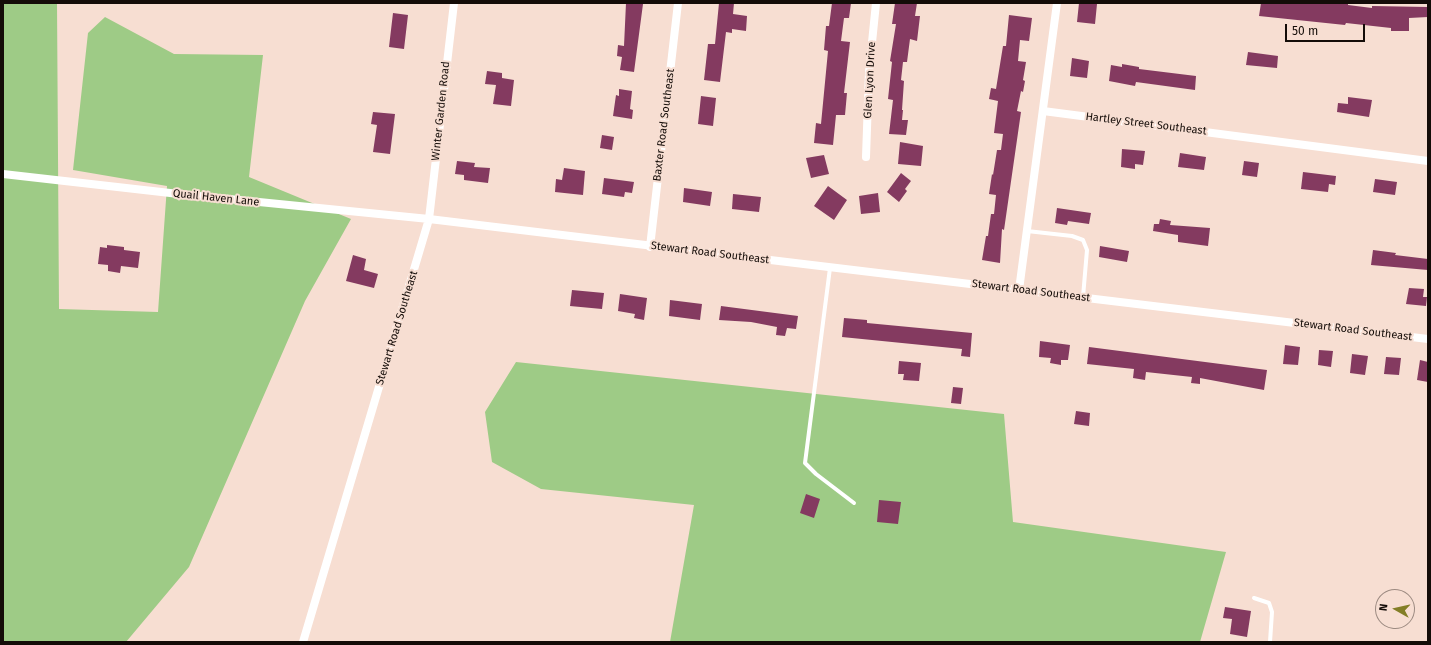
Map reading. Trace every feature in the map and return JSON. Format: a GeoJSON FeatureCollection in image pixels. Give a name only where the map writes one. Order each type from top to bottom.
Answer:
{"type":"FeatureCollection","features":[{"type":"Feature","properties":{"kind":"street","name":"Winter Garden Road"},"geometry":{"type":"LineString","coordinates":[[429,220],[454,3]]}},
{"type":"Feature","properties":{"kind":"street","name":"Baxter Road Southeast"},"geometry":{"type":"LineString","coordinates":[[650,246],[678,3]]}},
{"type":"Feature","properties":{"kind":"street","name":"Glen Lyon Drive"},"geometry":{"type":"LineString","coordinates":[[866,158],[869,72],[876,3]]}},
{"type":"Feature","properties":{"kind":"street"},"geometry":{"type":"LineString","coordinates":[[1019,290],[1057,3]]}},
{"type":"Feature","properties":{"kind":"street","name":"Hartley Street Southeast"},"geometry":{"type":"LineString","coordinates":[[1043,111],[1428,161]]}},
{"type":"Feature","properties":{"kind":"street","name":"Quail Haven Lane"},"geometry":{"type":"LineString","coordinates":[[3,174],[429,220]]}},
{"type":"Feature","properties":{"kind":"street","name":"Stewart Road Southeast"},"geometry":{"type":"LineString","coordinates":[[303,642],[429,220],[1428,339]]}},
{"type":"Feature","properties":{"kind":"lane"},"geometry":{"type":"LineString","coordinates":[[1027,231],[1067,235],[1083,240],[1087,250],[1083,297]]}},
{"type":"Feature","properties":{"kind":"lane"},"geometry":{"type":"LineString","coordinates":[[830,268],[805,463],[816,474],[854,503]]}},
{"type":"Feature","properties":{"kind":"lane"},"geometry":{"type":"LineString","coordinates":[[1254,598],[1269,604],[1272,612],[1270,642]]}},
{"type":"Feature","properties":{"kind":"green space"},"geometry":{"type":"Polygon","coordinates":[[[3,3],[57,3],[59,309],[158,312],[167,186],[73,170],[88,33],[105,17],[174,54],[263,55],[249,177],[351,219],[305,301],[189,567],[126,642],[3,642],[3,3]]]}},
{"type":"Feature","properties":{"kind":"green space"},"geometry":{"type":"Polygon","coordinates":[[[516,362],[1004,414],[1013,522],[1226,552],[1200,642],[670,642],[694,505],[541,489],[492,462],[485,412],[516,362]]]}},
{"type":"Feature","properties":{"kind":"building"},"geometry":{"type":"Polygon","coordinates":[[[626,3],[643,4],[634,72],[620,70],[622,57],[617,56],[618,45],[624,46],[626,3]]]}},
{"type":"Feature","properties":{"kind":"building"},"geometry":{"type":"Polygon","coordinates":[[[719,3],[734,3],[733,14],[747,16],[746,31],[732,29],[732,33],[726,32],[720,82],[704,80],[708,44],[715,44],[719,3]]]}},
{"type":"Feature","properties":{"kind":"building"},"geometry":{"type":"Polygon","coordinates":[[[832,3],[851,3],[849,18],[844,18],[841,41],[850,42],[844,93],[847,93],[845,115],[836,115],[833,145],[814,143],[816,123],[821,124],[828,51],[824,50],[826,26],[829,26],[832,3]]]}},
{"type":"Feature","properties":{"kind":"building"},"geometry":{"type":"Polygon","coordinates":[[[895,3],[917,3],[915,16],[920,16],[917,41],[910,39],[907,62],[903,62],[901,80],[904,81],[902,120],[908,120],[906,135],[889,134],[893,100],[888,99],[892,62],[890,61],[896,24],[892,24],[895,3]]]}},
{"type":"Feature","properties":{"kind":"building"},"geometry":{"type":"Polygon","coordinates":[[[1079,3],[1097,4],[1095,24],[1077,22],[1079,3]]]}},
{"type":"Feature","properties":{"kind":"building"},"geometry":{"type":"Polygon","coordinates":[[[1261,3],[1348,3],[1348,5],[1372,8],[1372,6],[1428,7],[1428,17],[1409,18],[1409,31],[1391,31],[1391,28],[1259,16],[1261,3]]]}},
{"type":"Feature","properties":{"kind":"building"},"geometry":{"type":"Polygon","coordinates":[[[393,13],[408,15],[404,49],[389,47],[393,13]]]}},
{"type":"Feature","properties":{"kind":"building"},"geometry":{"type":"Polygon","coordinates":[[[1009,15],[1032,18],[1029,41],[1020,40],[1018,61],[1026,62],[1023,80],[1025,81],[1023,92],[1021,91],[1017,111],[1021,112],[1004,230],[1002,229],[1000,263],[982,260],[986,236],[988,236],[991,214],[994,214],[996,195],[989,194],[992,174],[993,175],[997,150],[1001,150],[1003,134],[994,133],[998,101],[989,99],[991,88],[996,89],[1003,46],[1006,46],[1009,15]]]}},
{"type":"Feature","properties":{"kind":"building"},"geometry":{"type":"Polygon","coordinates":[[[1248,52],[1278,56],[1277,68],[1246,65],[1248,52]]]}},
{"type":"Feature","properties":{"kind":"building"},"geometry":{"type":"Polygon","coordinates":[[[1072,58],[1089,61],[1087,78],[1070,76],[1072,58]]]}},
{"type":"Feature","properties":{"kind":"building"},"geometry":{"type":"Polygon","coordinates":[[[1122,64],[1139,67],[1139,69],[1196,76],[1195,90],[1136,82],[1135,86],[1109,81],[1111,65],[1122,67],[1122,64]]]}},
{"type":"Feature","properties":{"kind":"building"},"geometry":{"type":"Polygon","coordinates":[[[487,71],[502,73],[502,78],[514,80],[511,106],[493,104],[496,85],[485,84],[487,71]]]}},
{"type":"Feature","properties":{"kind":"building"},"geometry":{"type":"Polygon","coordinates":[[[619,89],[632,91],[630,109],[633,110],[632,119],[613,116],[616,95],[619,96],[619,89]]]}},
{"type":"Feature","properties":{"kind":"building"},"geometry":{"type":"Polygon","coordinates":[[[701,96],[716,98],[713,126],[698,124],[701,96]]]}},
{"type":"Feature","properties":{"kind":"building"},"geometry":{"type":"Polygon","coordinates":[[[1348,97],[1372,100],[1369,117],[1337,112],[1338,103],[1348,104],[1348,97]]]}},
{"type":"Feature","properties":{"kind":"building"},"geometry":{"type":"Polygon","coordinates":[[[373,112],[395,114],[390,154],[373,152],[377,125],[371,124],[373,112]]]}},
{"type":"Feature","properties":{"kind":"building"},"geometry":{"type":"Polygon","coordinates":[[[602,135],[614,137],[612,150],[600,148],[602,135]]]}},
{"type":"Feature","properties":{"kind":"building"},"geometry":{"type":"Polygon","coordinates":[[[900,142],[923,146],[921,166],[898,164],[900,142]]]}},
{"type":"Feature","properties":{"kind":"building"},"geometry":{"type":"Polygon","coordinates":[[[1122,149],[1145,151],[1143,165],[1135,164],[1135,169],[1121,167],[1122,149]]]}},
{"type":"Feature","properties":{"kind":"building"},"geometry":{"type":"Polygon","coordinates":[[[1180,153],[1206,157],[1204,170],[1178,167],[1180,153]]]}},
{"type":"Feature","properties":{"kind":"building"},"geometry":{"type":"Polygon","coordinates":[[[824,155],[829,174],[811,178],[806,158],[824,155]]]}},
{"type":"Feature","properties":{"kind":"building"},"geometry":{"type":"Polygon","coordinates":[[[457,161],[475,163],[474,167],[490,168],[488,183],[464,180],[464,175],[455,174],[457,161]]]}},
{"type":"Feature","properties":{"kind":"building"},"geometry":{"type":"Polygon","coordinates":[[[1244,161],[1259,163],[1257,177],[1242,175],[1244,161]]]}},
{"type":"Feature","properties":{"kind":"building"},"geometry":{"type":"Polygon","coordinates":[[[564,168],[585,171],[583,195],[555,192],[556,179],[562,180],[564,168]]]}},
{"type":"Feature","properties":{"kind":"building"},"geometry":{"type":"Polygon","coordinates":[[[1303,172],[1336,176],[1335,185],[1329,184],[1328,192],[1301,189],[1303,172]]]}},
{"type":"Feature","properties":{"kind":"building"},"geometry":{"type":"Polygon","coordinates":[[[901,173],[911,181],[905,189],[907,191],[899,202],[887,192],[901,173]]]}},
{"type":"Feature","properties":{"kind":"building"},"geometry":{"type":"Polygon","coordinates":[[[604,178],[634,182],[632,193],[625,192],[624,197],[602,194],[604,178]]]}},
{"type":"Feature","properties":{"kind":"building"},"geometry":{"type":"Polygon","coordinates":[[[1375,179],[1397,182],[1395,195],[1373,192],[1375,179]]]}},
{"type":"Feature","properties":{"kind":"building"},"geometry":{"type":"Polygon","coordinates":[[[828,186],[847,200],[834,220],[814,206],[828,186]]]}},
{"type":"Feature","properties":{"kind":"building"},"geometry":{"type":"Polygon","coordinates":[[[684,188],[712,192],[710,206],[683,202],[684,188]]]}},
{"type":"Feature","properties":{"kind":"building"},"geometry":{"type":"Polygon","coordinates":[[[878,193],[880,212],[861,214],[859,196],[878,193]]]}},
{"type":"Feature","properties":{"kind":"building"},"geometry":{"type":"Polygon","coordinates":[[[733,194],[761,197],[759,212],[732,209],[733,194]]]}},
{"type":"Feature","properties":{"kind":"building"},"geometry":{"type":"Polygon","coordinates":[[[1057,208],[1091,213],[1089,224],[1068,221],[1067,225],[1055,223],[1057,208]]]}},
{"type":"Feature","properties":{"kind":"building"},"geometry":{"type":"Polygon","coordinates":[[[1160,219],[1171,221],[1170,225],[1210,228],[1208,246],[1178,242],[1178,235],[1153,231],[1154,224],[1159,224],[1160,219]]]}},
{"type":"Feature","properties":{"kind":"building"},"geometry":{"type":"Polygon","coordinates":[[[107,245],[124,247],[124,250],[140,252],[138,268],[121,266],[120,273],[108,271],[108,265],[98,264],[100,247],[107,248],[107,245]]]}},
{"type":"Feature","properties":{"kind":"building"},"geometry":{"type":"Polygon","coordinates":[[[1100,246],[1129,251],[1127,262],[1099,257],[1100,246]]]}},
{"type":"Feature","properties":{"kind":"building"},"geometry":{"type":"Polygon","coordinates":[[[1373,250],[1396,253],[1395,255],[1428,259],[1428,270],[1371,265],[1373,250]]]}},
{"type":"Feature","properties":{"kind":"building"},"geometry":{"type":"Polygon","coordinates":[[[353,255],[366,259],[364,270],[378,274],[374,288],[346,281],[353,255]]]}},
{"type":"Feature","properties":{"kind":"building"},"geometry":{"type":"Polygon","coordinates":[[[1409,288],[1424,289],[1423,297],[1427,297],[1426,306],[1406,304],[1409,288]]]}},
{"type":"Feature","properties":{"kind":"building"},"geometry":{"type":"Polygon","coordinates":[[[572,290],[604,293],[602,309],[570,306],[572,290]]]}},
{"type":"Feature","properties":{"kind":"building"},"geometry":{"type":"Polygon","coordinates":[[[620,294],[647,298],[644,320],[634,318],[635,314],[618,311],[620,294]]]}},
{"type":"Feature","properties":{"kind":"building"},"geometry":{"type":"Polygon","coordinates":[[[670,300],[702,304],[700,320],[669,316],[670,300]]]}},
{"type":"Feature","properties":{"kind":"building"},"geometry":{"type":"Polygon","coordinates":[[[721,306],[798,316],[796,329],[787,328],[785,336],[776,335],[777,327],[751,322],[719,320],[721,306]]]}},
{"type":"Feature","properties":{"kind":"building"},"geometry":{"type":"Polygon","coordinates":[[[844,318],[867,320],[867,323],[972,333],[970,357],[961,356],[962,349],[842,337],[844,318]]]}},
{"type":"Feature","properties":{"kind":"building"},"geometry":{"type":"Polygon","coordinates":[[[1040,341],[1070,345],[1068,360],[1061,360],[1061,365],[1050,363],[1051,358],[1039,357],[1040,341]]]}},
{"type":"Feature","properties":{"kind":"building"},"geometry":{"type":"Polygon","coordinates":[[[1285,345],[1300,347],[1298,365],[1283,364],[1285,345]]]}},
{"type":"Feature","properties":{"kind":"building"},"geometry":{"type":"Polygon","coordinates":[[[1089,347],[1267,370],[1264,390],[1200,378],[1200,384],[1191,383],[1192,377],[1146,372],[1145,380],[1133,378],[1134,369],[1087,364],[1089,347]]]}},
{"type":"Feature","properties":{"kind":"building"},"geometry":{"type":"Polygon","coordinates":[[[1319,350],[1333,351],[1331,367],[1318,365],[1319,350]]]}},
{"type":"Feature","properties":{"kind":"building"},"geometry":{"type":"Polygon","coordinates":[[[1352,354],[1368,356],[1365,375],[1350,373],[1352,354]]]}},
{"type":"Feature","properties":{"kind":"building"},"geometry":{"type":"Polygon","coordinates":[[[1386,357],[1401,358],[1399,375],[1384,374],[1386,357]]]}},
{"type":"Feature","properties":{"kind":"building"},"geometry":{"type":"Polygon","coordinates":[[[1420,360],[1428,362],[1428,382],[1417,380],[1420,360]]]}},
{"type":"Feature","properties":{"kind":"building"},"geometry":{"type":"Polygon","coordinates":[[[899,361],[921,363],[919,381],[903,380],[904,374],[898,374],[899,361]]]}},
{"type":"Feature","properties":{"kind":"building"},"geometry":{"type":"Polygon","coordinates":[[[953,387],[963,388],[961,404],[951,403],[953,387]]]}},
{"type":"Feature","properties":{"kind":"building"},"geometry":{"type":"Polygon","coordinates":[[[1076,411],[1090,413],[1089,426],[1074,424],[1076,411]]]}},
{"type":"Feature","properties":{"kind":"building"},"geometry":{"type":"Polygon","coordinates":[[[806,494],[820,499],[814,518],[800,513],[806,494]]]}},
{"type":"Feature","properties":{"kind":"building"},"geometry":{"type":"Polygon","coordinates":[[[879,500],[901,502],[898,524],[877,522],[879,500]]]}},
{"type":"Feature","properties":{"kind":"building"},"geometry":{"type":"Polygon","coordinates":[[[1225,607],[1251,611],[1247,637],[1230,634],[1232,619],[1223,618],[1225,607]]]}}]}
